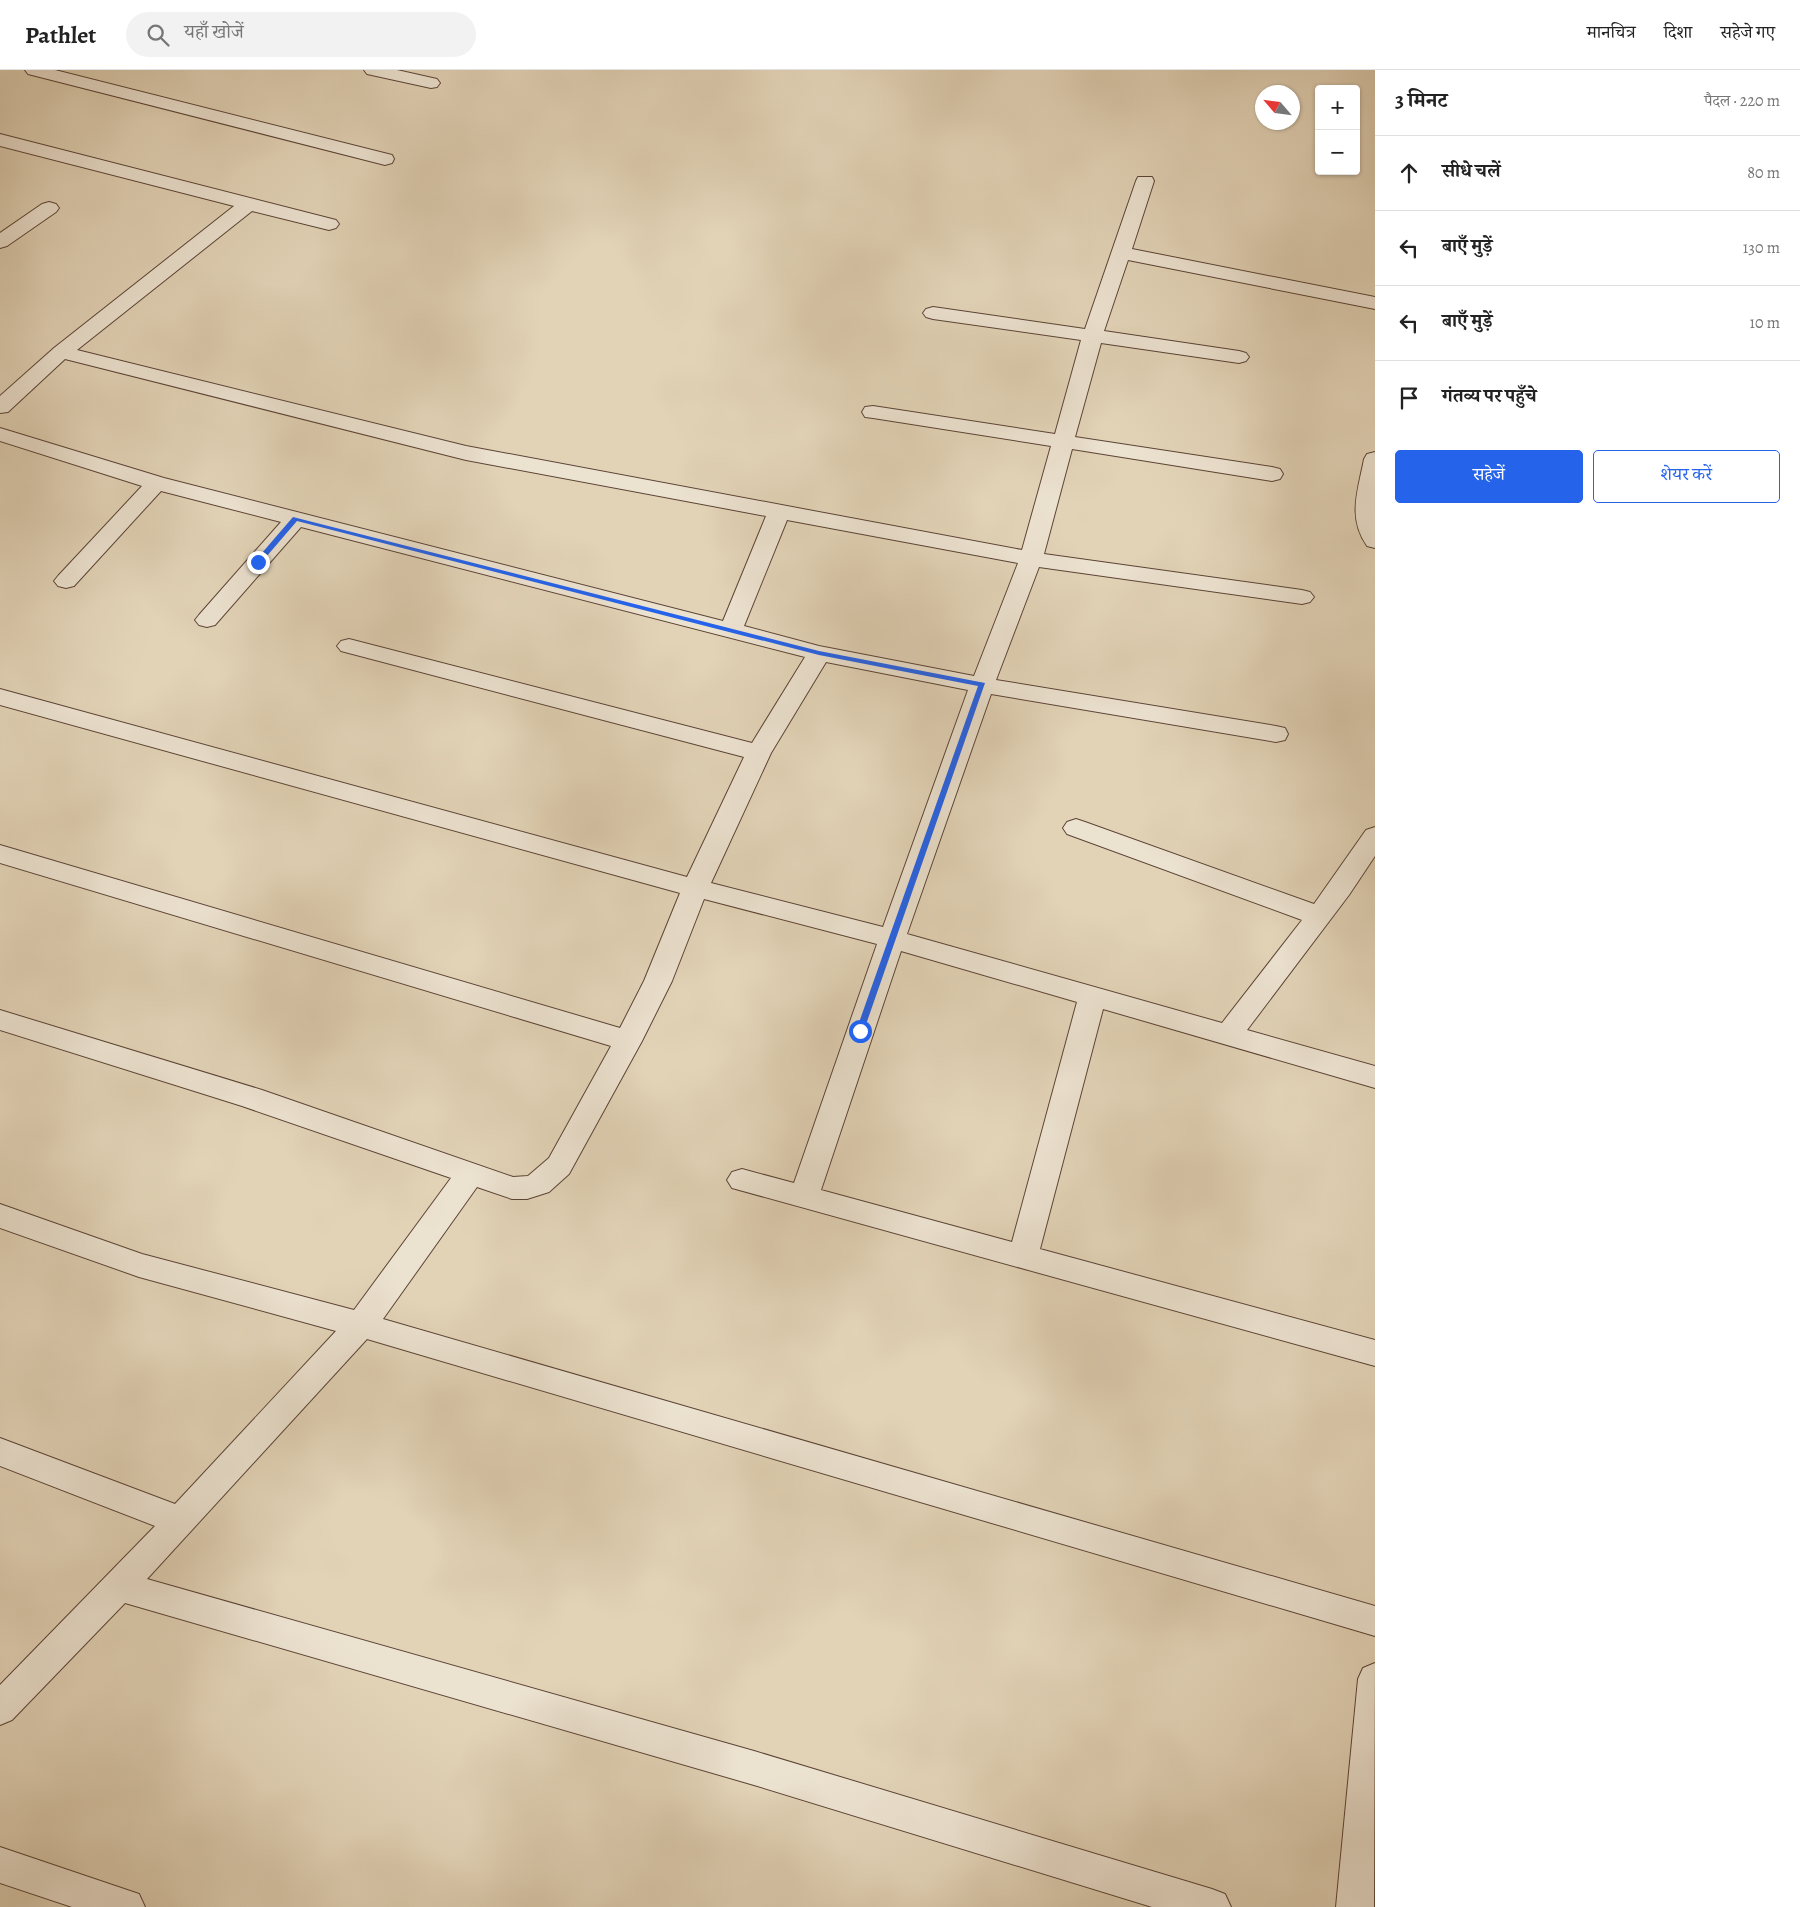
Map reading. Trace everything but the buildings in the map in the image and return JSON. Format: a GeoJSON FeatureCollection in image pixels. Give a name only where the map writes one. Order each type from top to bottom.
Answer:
{"type":"FeatureCollection","features":[{"type":"Feature","properties":{"kind":"street"},"geometry":{"type":"LineString","coordinates":[[34,70],[385,159]]}},
{"type":"Feature","properties":{"kind":"street"},"geometry":{"type":"LineString","coordinates":[[374,70],[431,83]]}},
{"type":"Feature","properties":{"kind":"street"},"geometry":{"type":"LineString","coordinates":[[0,140],[329,224]]}},
{"type":"Feature","properties":{"kind":"street"},"geometry":{"type":"LineString","coordinates":[[804,1197],[892,939],[982,685],[1031,559],[1092,337],[1145,181]]}},
{"type":"Feature","properties":{"kind":"street"},"geometry":{"type":"LineString","coordinates":[[0,407],[60,352],[249,204]]}},
{"type":"Feature","properties":{"kind":"street"},"geometry":{"type":"LineString","coordinates":[[0,242],[49,208]]}},
{"type":"Feature","properties":{"kind":"street"},"geometry":{"type":"LineString","coordinates":[[1120,253],[1375,303]]}},
{"type":"Feature","properties":{"kind":"street"},"geometry":{"type":"LineString","coordinates":[[932,313],[1238,357]]}},
{"type":"Feature","properties":{"kind":"street"},"geometry":{"type":"LineString","coordinates":[[60,352],[466,452],[1031,559],[1302,597]]}},
{"type":"Feature","properties":{"kind":"street"},"geometry":{"type":"LineString","coordinates":[[873,412],[1272,474]]}},
{"type":"Feature","properties":{"kind":"street"},"geometry":{"type":"LineString","coordinates":[[0,434],[156,483],[819,653],[982,685],[1276,734]]}},
{"type":"Feature","properties":{"kind":"street"},"geometry":{"type":"LineString","coordinates":[[1375,459],[1366,511],[1368,533],[1375,541]]}},
{"type":"Feature","properties":{"kind":"street"},"geometry":{"type":"LineString","coordinates":[[66,581],[156,483]]}},
{"type":"Feature","properties":{"kind":"street"},"geometry":{"type":"LineString","coordinates":[[730,630],[779,512]]}},
{"type":"Feature","properties":{"kind":"street"},"geometry":{"type":"LineString","coordinates":[[207,620],[296,519]]}},
{"type":"Feature","properties":{"kind":"street"},"geometry":{"type":"LineString","coordinates":[[349,646],[759,753]]}},
{"type":"Feature","properties":{"kind":"street"},"geometry":{"type":"LineString","coordinates":[[0,1020],[252,1098],[512,1188],[529,1188],[546,1181],[559,1166],[628,1041],[658,981],[694,888],[759,753],[819,653]]}},
{"type":"Feature","properties":{"kind":"street"},"geometry":{"type":"LineString","coordinates":[[0,697],[694,888],[892,939],[1375,1077]]}},
{"type":"Feature","properties":{"kind":"street"},"geometry":{"type":"LineString","coordinates":[[1076,828],[1319,916]]}},
{"type":"Feature","properties":{"kind":"street"},"geometry":{"type":"LineString","coordinates":[[1228,1036],[1340,890],[1375,836]]}},
{"type":"Feature","properties":{"kind":"street"},"geometry":{"type":"LineString","coordinates":[[0,854],[628,1041]]}},
{"type":"Feature","properties":{"kind":"street"},"geometry":{"type":"LineString","coordinates":[[1023,1257],[1092,997]]}},
{"type":"Feature","properties":{"kind":"street"},"geometry":{"type":"LineString","coordinates":[[0,1710],[181,1522],[361,1325],[470,1174]]}},
{"type":"Feature","properties":{"kind":"street"},"geometry":{"type":"LineString","coordinates":[[742,1180],[1375,1353]]}},
{"type":"Feature","properties":{"kind":"street"},"geometry":{"type":"LineString","coordinates":[[0,1216],[139,1265],[361,1325],[1375,1621]]}},
{"type":"Feature","properties":{"kind":"street"},"geometry":{"type":"LineString","coordinates":[[0,1452],[181,1522]]}},
{"type":"Feature","properties":{"kind":"street"},"geometry":{"type":"LineString","coordinates":[[119,1586],[754,1768],[1212,1907]]}},
{"type":"Feature","properties":{"kind":"street"},"geometry":{"type":"LineString","coordinates":[[1362,1899],[1375,1679]]}},
{"type":"Feature","properties":{"kind":"street"},"geometry":{"type":"LineString","coordinates":[[0,1865],[126,1907]]}},
{"type":"Feature","properties":{"kind":"route"},"geometry":{"type":"LineString","coordinates":[[258,562],[296,519],[819,653],[982,685],[860,1031]]}}]}
